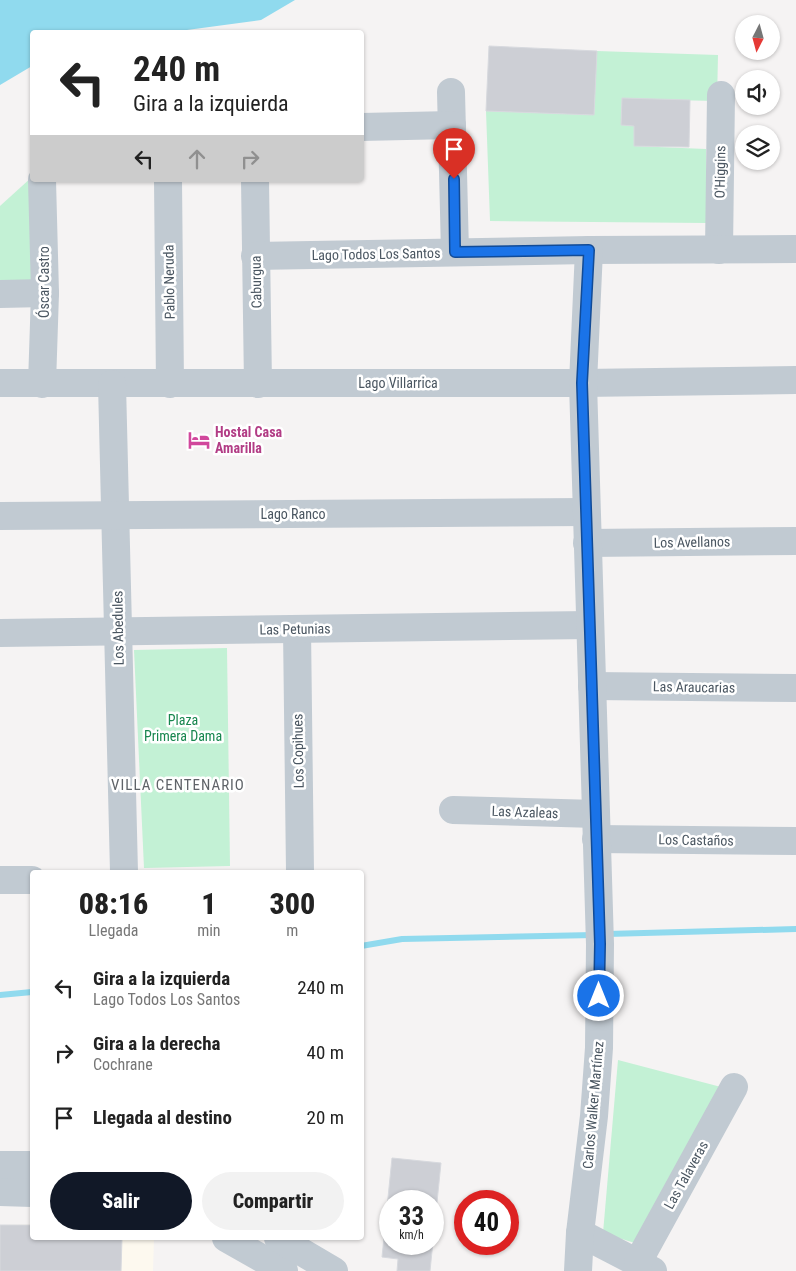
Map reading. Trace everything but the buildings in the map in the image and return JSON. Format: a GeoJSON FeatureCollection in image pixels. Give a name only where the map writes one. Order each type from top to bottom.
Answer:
{"type":"FeatureCollection","features":[{"type":"Feature","properties":{"kind":"street"},"geometry":{"type":"LineString","coordinates":[[451,92],[455,252]]}},
{"type":"Feature","properties":{"kind":"street","name":"O'Higgins"},"geometry":{"type":"LineString","coordinates":[[719,250],[721,94]]}},
{"type":"Feature","properties":{"kind":"street"},"geometry":{"type":"LineString","coordinates":[[364,127],[452,125]]}},
{"type":"Feature","properties":{"kind":"street","name":"Óscar Castro"},"geometry":{"type":"LineString","coordinates":[[42,182],[45,292],[42,384]]}},
{"type":"Feature","properties":{"kind":"street","name":"Pablo Neruda"},"geometry":{"type":"LineString","coordinates":[[168,182],[170,384]]}},
{"type":"Feature","properties":{"kind":"street","name":"Caburgua"},"geometry":{"type":"LineString","coordinates":[[255,182],[258,384]]}},
{"type":"Feature","properties":{"kind":"street","name":"Lago Todos Los Santos"},"geometry":{"type":"LineString","coordinates":[[255,256],[589,250],[796,249]]}},
{"type":"Feature","properties":{"kind":"street","name":"Carlos Walker Martínez"},"geometry":{"type":"LineString","coordinates":[[578,1271],[580,1233],[594,1116],[598,1058],[599,931],[582,383],[589,250]]}},
{"type":"Feature","properties":{"kind":"street"},"geometry":{"type":"LineString","coordinates":[[0,294],[45,292]]}},
{"type":"Feature","properties":{"kind":"street","name":"Lago Villarrica"},"geometry":{"type":"LineString","coordinates":[[0,383],[582,383],[796,380]]}},
{"type":"Feature","properties":{"kind":"street","name":"Los Abedules"},"geometry":{"type":"LineString","coordinates":[[112,384],[124,870]]}},
{"type":"Feature","properties":{"kind":"street","name":"Lago Ranco"},"geometry":{"type":"LineString","coordinates":[[0,516],[586,512]]}},
{"type":"Feature","properties":{"kind":"street","name":"Los Avellanos"},"geometry":{"type":"LineString","coordinates":[[587,543],[796,541]]}},
{"type":"Feature","properties":{"kind":"street","name":"Las Petunias"},"geometry":{"type":"LineString","coordinates":[[0,633],[590,626]]}},
{"type":"Feature","properties":{"kind":"street","name":"Los Copihues"},"geometry":{"type":"LineString","coordinates":[[297,629],[300,870]]}},
{"type":"Feature","properties":{"kind":"street","name":"Las Araucarias"},"geometry":{"type":"LineString","coordinates":[[592,686],[796,688]]}},
{"type":"Feature","properties":{"kind":"street","name":"Las Azaleas"},"geometry":{"type":"LineString","coordinates":[[453,810],[596,826]]}},
{"type":"Feature","properties":{"kind":"street","name":"Los Castaños"},"geometry":{"type":"LineString","coordinates":[[596,826],[796,842]]}},
{"type":"Feature","properties":{"kind":"street"},"geometry":{"type":"LineString","coordinates":[[0,880],[30,880]]}},
{"type":"Feature","properties":{"kind":"street","name":"Las Talaveras"},"geometry":{"type":"LineString","coordinates":[[580,1233],[646,1267],[734,1087]]}},
{"type":"Feature","properties":{"kind":"street"},"geometry":{"type":"LineString","coordinates":[[0,1165],[30,1165]]}},
{"type":"Feature","properties":{"kind":"street"},"geometry":{"type":"LineString","coordinates":[[0,1192],[30,1192]]}},
{"type":"Feature","properties":{"kind":"street"},"geometry":{"type":"LineString","coordinates":[[230,1240],[284,1271]]}},
{"type":"Feature","properties":{"kind":"street"},"geometry":{"type":"LineString","coordinates":[[282,1240],[334,1271]]}},
{"type":"Feature","properties":{"kind":"shaded area"},"geometry":{"type":"Polygon","coordinates":[[[30,1224],[30,1240],[154,1240],[153,1271],[0,1271],[0,1225],[30,1224]]]}},
{"type":"Feature","properties":{"kind":"green space"},"geometry":{"type":"Polygon","coordinates":[[[597,51],[718,55],[717,101],[622,99],[621,125],[634,126],[634,146],[706,149],[706,223],[490,221],[486,111],[594,115],[597,51]]]}},
{"type":"Feature","properties":{"kind":"green space"},"geometry":{"type":"Polygon","coordinates":[[[30,179],[30,182],[33,182],[45,293],[0,294],[0,206],[30,179]]]}},
{"type":"Feature","properties":{"kind":"green space","name":"Plaza Primera Dama"},"geometry":{"type":"Polygon","coordinates":[[[227,648],[230,866],[144,868],[134,650],[227,648]]]}},
{"type":"Feature","properties":{"kind":"green space"},"geometry":{"type":"Polygon","coordinates":[[[618,1060],[721,1087],[641,1245],[603,1233],[618,1060]]]}},
{"type":"Feature","properties":{"kind":"water"},"geometry":{"type":"Polygon","coordinates":[[[0,0],[295,0],[261,20],[187,30],[30,30],[30,67],[0,85],[0,0]]]}},
{"type":"Feature","properties":{"kind":"waterway"},"geometry":{"type":"LineString","coordinates":[[607,934],[796,929]]}},
{"type":"Feature","properties":{"kind":"waterway"},"geometry":{"type":"LineString","coordinates":[[364,945],[402,939],[594,935]]}},
{"type":"Feature","properties":{"kind":"waterway"},"geometry":{"type":"LineString","coordinates":[[0,995],[30,992]]}},
{"type":"Feature","properties":{"kind":"place","name":"Hostal Casa Amarilla"},"geometry":{"type":"Point","coordinates":[199,440]}},
{"type":"Feature","properties":{"kind":"district","name":"VILLA CENTENARIO"},"geometry":{"type":"Point","coordinates":[178,785]}},
{"type":"Feature","properties":{"kind":"route"},"geometry":{"type":"LineString","coordinates":[[454,179],[455,252],[589,250],[582,383],[600,944],[599,996]]}}]}
